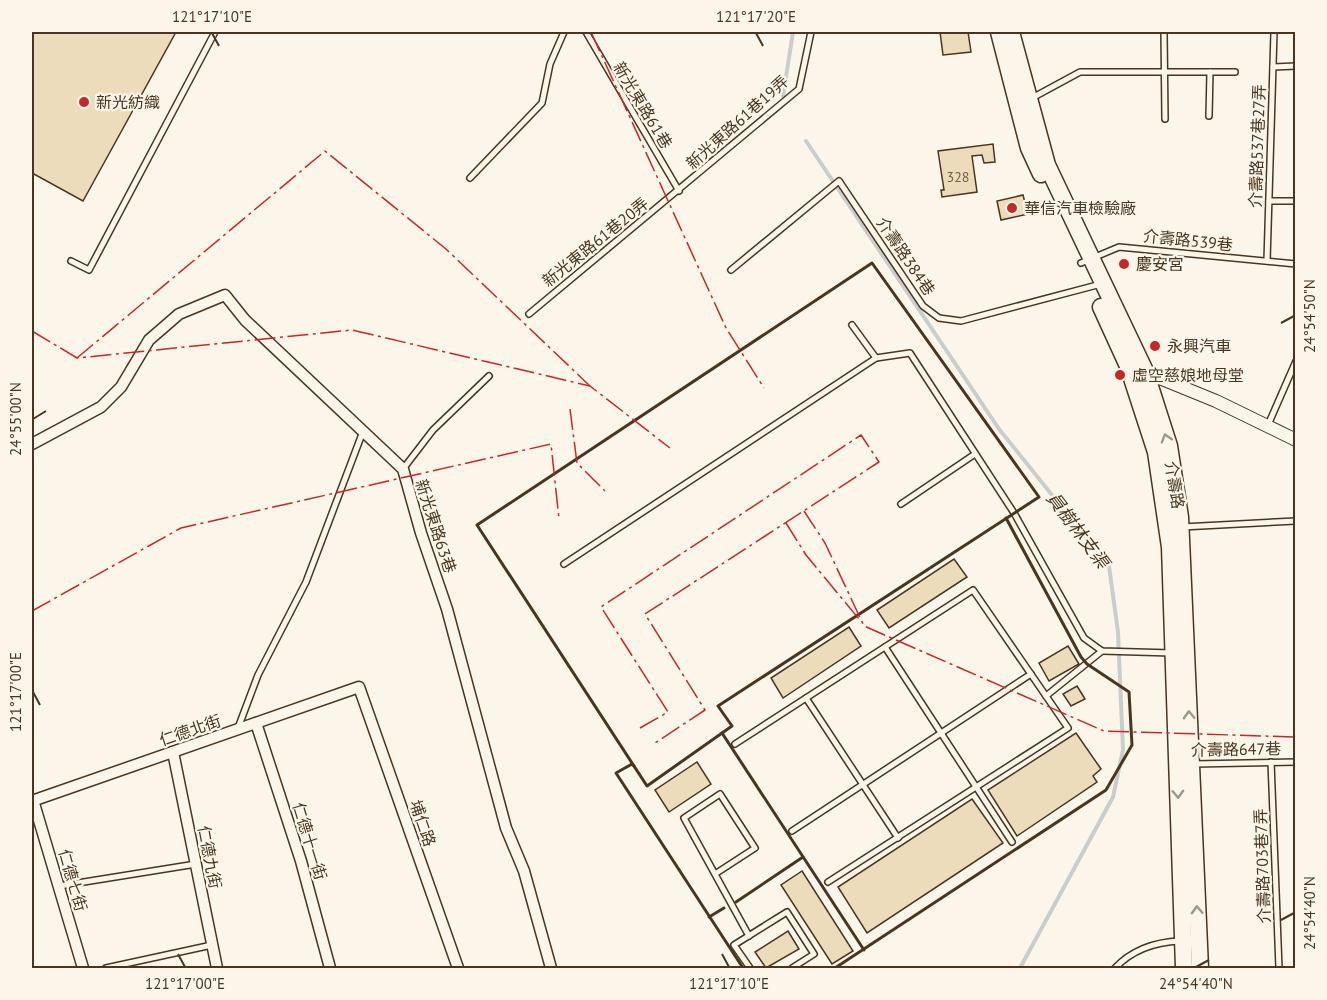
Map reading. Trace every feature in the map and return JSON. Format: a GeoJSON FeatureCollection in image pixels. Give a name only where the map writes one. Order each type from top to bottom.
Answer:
{"type":"FeatureCollection","features":[{"type":"Feature","properties":{"kind":"main road","name":"介壽路"},"geometry":{"type":"LineString","coordinates":[[999,32],[1023,103]]}},
{"type":"Feature","properties":{"kind":"main road","name":"介壽路"},"geometry":{"type":"LineString","coordinates":[[1011,32],[1029,148],[1098,286],[1145,371],[1169,446],[1181,527],[1180,653],[1191,939],[1200,969]]}},
{"type":"Feature","properties":{"kind":"main road","name":"介壽路"},"geometry":{"type":"LineString","coordinates":[[1098,286],[1128,366],[1156,452],[1170,547],[1180,653]]}},
{"type":"Feature","properties":{"kind":"main road","name":"介壽路"},"geometry":{"type":"LineString","coordinates":[[1184,969],[1191,939]]}},
{"type":"Feature","properties":{"kind":"street","name":"新光東路63巷"},"geometry":{"type":"LineString","coordinates":[[32,444],[101,407],[121,387],[149,340],[179,314],[225,295],[245,320],[362,434],[403,469],[421,533],[447,609],[506,828],[524,871],[551,969]]}},
{"type":"Feature","properties":{"kind":"street"},"geometry":{"type":"LineString","coordinates":[[1128,366],[1216,401],[1296,440]]}},
{"type":"Feature","properties":{"kind":"street","name":"仁德北街"},"geometry":{"type":"LineString","coordinates":[[32,801],[359,687]]}},
{"type":"Feature","properties":{"kind":"street","name":"埔仁路"},"geometry":{"type":"LineString","coordinates":[[359,687],[458,969]]}},
{"type":"Feature","properties":{"kind":"street","name":"仁德十一街"},"geometry":{"type":"LineString","coordinates":[[256,723],[302,861],[330,969]]}},
{"type":"Feature","properties":{"kind":"street","name":"仁德九街"},"geometry":{"type":"LineString","coordinates":[[173,752],[217,969]]}},
{"type":"Feature","properties":{"kind":"street","name":"仁德七街"},"geometry":{"type":"LineString","coordinates":[[32,801],[83,969]]}},
{"type":"Feature","properties":{"kind":"lane"},"geometry":{"type":"LineString","coordinates":[[71,261],[89,270],[215,32]]}},
{"type":"Feature","properties":{"kind":"lane"},"geometry":{"type":"LineString","coordinates":[[470,178],[542,103],[550,64],[564,32]]}},
{"type":"Feature","properties":{"kind":"lane","name":"新光東路61巷"},"geometry":{"type":"LineString","coordinates":[[586,32],[679,191]]}},
{"type":"Feature","properties":{"kind":"lane","name":"新光東路61巷19弄"},"geometry":{"type":"LineString","coordinates":[[679,191],[799,89],[811,32]]}},
{"type":"Feature","properties":{"kind":"lane"},"geometry":{"type":"LineString","coordinates":[[1164,32],[1165,119]]}},
{"type":"Feature","properties":{"kind":"lane","name":"介壽路537巷27弄"},"geometry":{"type":"LineString","coordinates":[[1268,261],[1274,32]]}},
{"type":"Feature","properties":{"kind":"lane"},"geometry":{"type":"LineString","coordinates":[[1273,67],[1296,66]]}},
{"type":"Feature","properties":{"kind":"lane"},"geometry":{"type":"LineString","coordinates":[[1023,103],[1080,72],[1235,72]]}},
{"type":"Feature","properties":{"kind":"lane"},"geometry":{"type":"LineString","coordinates":[[1209,116],[1210,72]]}},
{"type":"Feature","properties":{"kind":"lane","name":"介壽路384巷"},"geometry":{"type":"LineString","coordinates":[[731,270],[839,181],[923,306],[939,318],[962,321],[1098,286]]}},
{"type":"Feature","properties":{"kind":"lane","name":"新光東路61巷20弄"},"geometry":{"type":"LineString","coordinates":[[529,315],[679,191]]}},
{"type":"Feature","properties":{"kind":"lane"},"geometry":{"type":"LineString","coordinates":[[1269,201],[1296,201]]}},
{"type":"Feature","properties":{"kind":"lane","name":"介壽路539巷"},"geometry":{"type":"LineString","coordinates":[[1086,260],[1119,247],[1296,264]]}},
{"type":"Feature","properties":{"kind":"lane"},"geometry":{"type":"LineString","coordinates":[[852,325],[876,358]]}},
{"type":"Feature","properties":{"kind":"lane"},"geometry":{"type":"LineString","coordinates":[[564,564],[876,358],[910,353],[1014,513],[1084,638],[1102,651],[1180,653]]}},
{"type":"Feature","properties":{"kind":"lane"},"geometry":{"type":"LineString","coordinates":[[1267,426],[1296,361]]}},
{"type":"Feature","properties":{"kind":"lane"},"geometry":{"type":"LineString","coordinates":[[403,469],[434,430],[489,376]]}},
{"type":"Feature","properties":{"kind":"lane"},"geometry":{"type":"LineString","coordinates":[[237,730],[258,675],[306,582],[362,434]]}},
{"type":"Feature","properties":{"kind":"lane"},"geometry":{"type":"LineString","coordinates":[[901,504],[975,454]]}},
{"type":"Feature","properties":{"kind":"lane"},"geometry":{"type":"LineString","coordinates":[[1181,527],[1296,521]]}},
{"type":"Feature","properties":{"kind":"lane"},"geometry":{"type":"LineString","coordinates":[[735,744],[973,590],[1068,728],[828,882]]}},
{"type":"Feature","properties":{"kind":"lane"},"geometry":{"type":"LineString","coordinates":[[885,647],[1012,842]]}},
{"type":"Feature","properties":{"kind":"lane"},"geometry":{"type":"LineString","coordinates":[[1046,696],[1102,651]]}},
{"type":"Feature","properties":{"kind":"lane"},"geometry":{"type":"LineString","coordinates":[[792,831],[1031,674]]}},
{"type":"Feature","properties":{"kind":"lane"},"geometry":{"type":"LineString","coordinates":[[806,698],[898,838]]}},
{"type":"Feature","properties":{"kind":"lane","name":"介壽路703巷7弄"},"geometry":{"type":"LineString","coordinates":[[1271,762],[1279,969]]}},
{"type":"Feature","properties":{"kind":"lane","name":"介壽路647巷"},"geometry":{"type":"LineString","coordinates":[[1184,764],[1296,762]]}},
{"type":"Feature","properties":{"kind":"lane"},"geometry":{"type":"LineString","coordinates":[[715,874],[755,848],[720,794],[684,818],[749,936]]}},
{"type":"Feature","properties":{"kind":"lane"},"geometry":{"type":"LineString","coordinates":[[59,886],[196,864]]}},
{"type":"Feature","properties":{"kind":"lane"},"geometry":{"type":"LineString","coordinates":[[750,969],[734,945],[786,912],[814,954],[792,969]]}},
{"type":"Feature","properties":{"kind":"lane"},"geometry":{"type":"LineString","coordinates":[[1115,969],[1126,957],[1161,942],[1191,939]]}},
{"type":"Feature","properties":{"kind":"lane"},"geometry":{"type":"LineString","coordinates":[[106,969],[212,945]]}},
{"type":"Feature","properties":{"kind":"building","name":"新光紡織"},"geometry":{"type":"Polygon","coordinates":[[[32,32],[176,32],[83,201],[32,173],[32,32]]]}},
{"type":"Feature","properties":{"kind":"building"},"geometry":{"type":"Polygon","coordinates":[[[940,32],[968,32],[971,52],[943,55],[940,32]]]}},
{"type":"Feature","properties":{"kind":"building"},"geometry":{"type":"Polygon","coordinates":[[[993,144],[995,162],[984,163],[982,155],[972,156],[977,192],[942,197],[941,190],[944,190],[938,151],[993,144]]]}},
{"type":"Feature","properties":{"kind":"building","name":"華信汽車檢驗廠"},"geometry":{"type":"Polygon","coordinates":[[[1023,195],[1028,214],[1001,220],[997,201],[1023,195]]]}},
{"type":"Feature","properties":{"kind":"building"},"geometry":{"type":"Polygon","coordinates":[[[954,559],[967,577],[889,628],[877,610],[954,559]]]}},
{"type":"Feature","properties":{"kind":"building"},"geometry":{"type":"Polygon","coordinates":[[[849,627],[861,646],[783,698],[771,678],[849,627]]]}},
{"type":"Feature","properties":{"kind":"building"},"geometry":{"type":"Polygon","coordinates":[[[1068,646],[1079,664],[1049,681],[1039,663],[1068,646]]]}},
{"type":"Feature","properties":{"kind":"building"},"geometry":{"type":"Polygon","coordinates":[[[1077,686],[1085,699],[1071,706],[1063,694],[1077,686]]]}},
{"type":"Feature","properties":{"kind":"building"},"geometry":{"type":"Polygon","coordinates":[[[1076,733],[1101,769],[1093,776],[1097,782],[1017,836],[988,790],[1076,733]]]}},
{"type":"Feature","properties":{"kind":"building"},"geometry":{"type":"Polygon","coordinates":[[[697,762],[711,784],[669,812],[655,790],[697,762]]]}},
{"type":"Feature","properties":{"kind":"building"},"geometry":{"type":"Polygon","coordinates":[[[972,799],[1003,843],[867,933],[838,887],[972,799]]]}},
{"type":"Feature","properties":{"kind":"building"},"geometry":{"type":"Polygon","coordinates":[[[802,871],[853,951],[832,964],[781,885],[802,871]]]}},
{"type":"Feature","properties":{"kind":"building"},"geometry":{"type":"Polygon","coordinates":[[[788,931],[799,949],[766,968],[755,952],[788,931]]]}},
{"type":"Feature","properties":{"kind":"waterway","name":"員樹林支渠"},"geometry":{"type":"LineString","coordinates":[[783,96],[793,32]]}},
{"type":"Feature","properties":{"kind":"waterway","name":"員樹林支渠"},"geometry":{"type":"LineString","coordinates":[[806,141],[999,429],[1109,566],[1118,632],[1123,750],[1113,797],[1020,968]]}},
{"type":"Feature","properties":{"kind":"wall"},"geometry":{"type":"LineString","coordinates":[[872,263],[1039,497],[718,706],[732,726],[647,786],[477,525],[872,263]]}},
{"type":"Feature","properties":{"kind":"wall"},"geometry":{"type":"LineString","coordinates":[[835,968],[1106,790],[1132,745],[1129,692],[1087,664],[1081,657],[1006,518]]}},
{"type":"Feature","properties":{"kind":"wall"},"geometry":{"type":"LineString","coordinates":[[722,733],[864,950]]}},
{"type":"Feature","properties":{"kind":"wall"},"geometry":{"type":"LineString","coordinates":[[634,766],[632,764],[616,773],[743,968]]}},
{"type":"Feature","properties":{"kind":"wall"},"geometry":{"type":"LineString","coordinates":[[736,902],[803,857]]}},
{"type":"Feature","properties":{"kind":"wall"},"geometry":{"type":"LineString","coordinates":[[709,917],[724,908]]}},
{"type":"Feature","properties":{"kind":"power"},"geometry":{"type":"LineString","coordinates":[[591,32],[726,328],[764,388]]}},
{"type":"Feature","properties":{"kind":"power"},"geometry":{"type":"LineString","coordinates":[[77,358],[325,151],[446,249],[590,386]]}},
{"type":"Feature","properties":{"kind":"power"},"geometry":{"type":"LineString","coordinates":[[32,331],[77,358],[352,330],[590,386],[670,448]]}},
{"type":"Feature","properties":{"kind":"power"},"geometry":{"type":"LineString","coordinates":[[570,409],[577,463],[605,491]]}},
{"type":"Feature","properties":{"kind":"power"},"geometry":{"type":"LineString","coordinates":[[640,728],[668,712],[601,607],[861,435],[879,462],[645,614],[705,710],[652,745]]}},
{"type":"Feature","properties":{"kind":"power"},"geometry":{"type":"LineString","coordinates":[[32,611],[181,528],[551,444],[559,519]]}},
{"type":"Feature","properties":{"kind":"power"},"geometry":{"type":"LineString","coordinates":[[804,511],[825,543],[864,626],[1104,731],[1296,737]]}},
{"type":"Feature","properties":{"kind":"power"},"geometry":{"type":"LineString","coordinates":[[786,523],[806,555],[859,619]]}},
{"type":"Feature","properties":{"kind":"place","name":"新光紡織"},"geometry":{"type":"Point","coordinates":[84,102]}},
{"type":"Feature","properties":{"kind":"place","name":"華信汽車檢驗廠"},"geometry":{"type":"Point","coordinates":[1012,208]}},
{"type":"Feature","properties":{"kind":"place","name":"慶安宮"},"geometry":{"type":"Point","coordinates":[1124,264]}},
{"type":"Feature","properties":{"kind":"place","name":"永興汽車"},"geometry":{"type":"Point","coordinates":[1155,346]}},
{"type":"Feature","properties":{"kind":"place","name":"虛空慈娘地母堂"},"geometry":{"type":"Point","coordinates":[1120,375]}}]}
